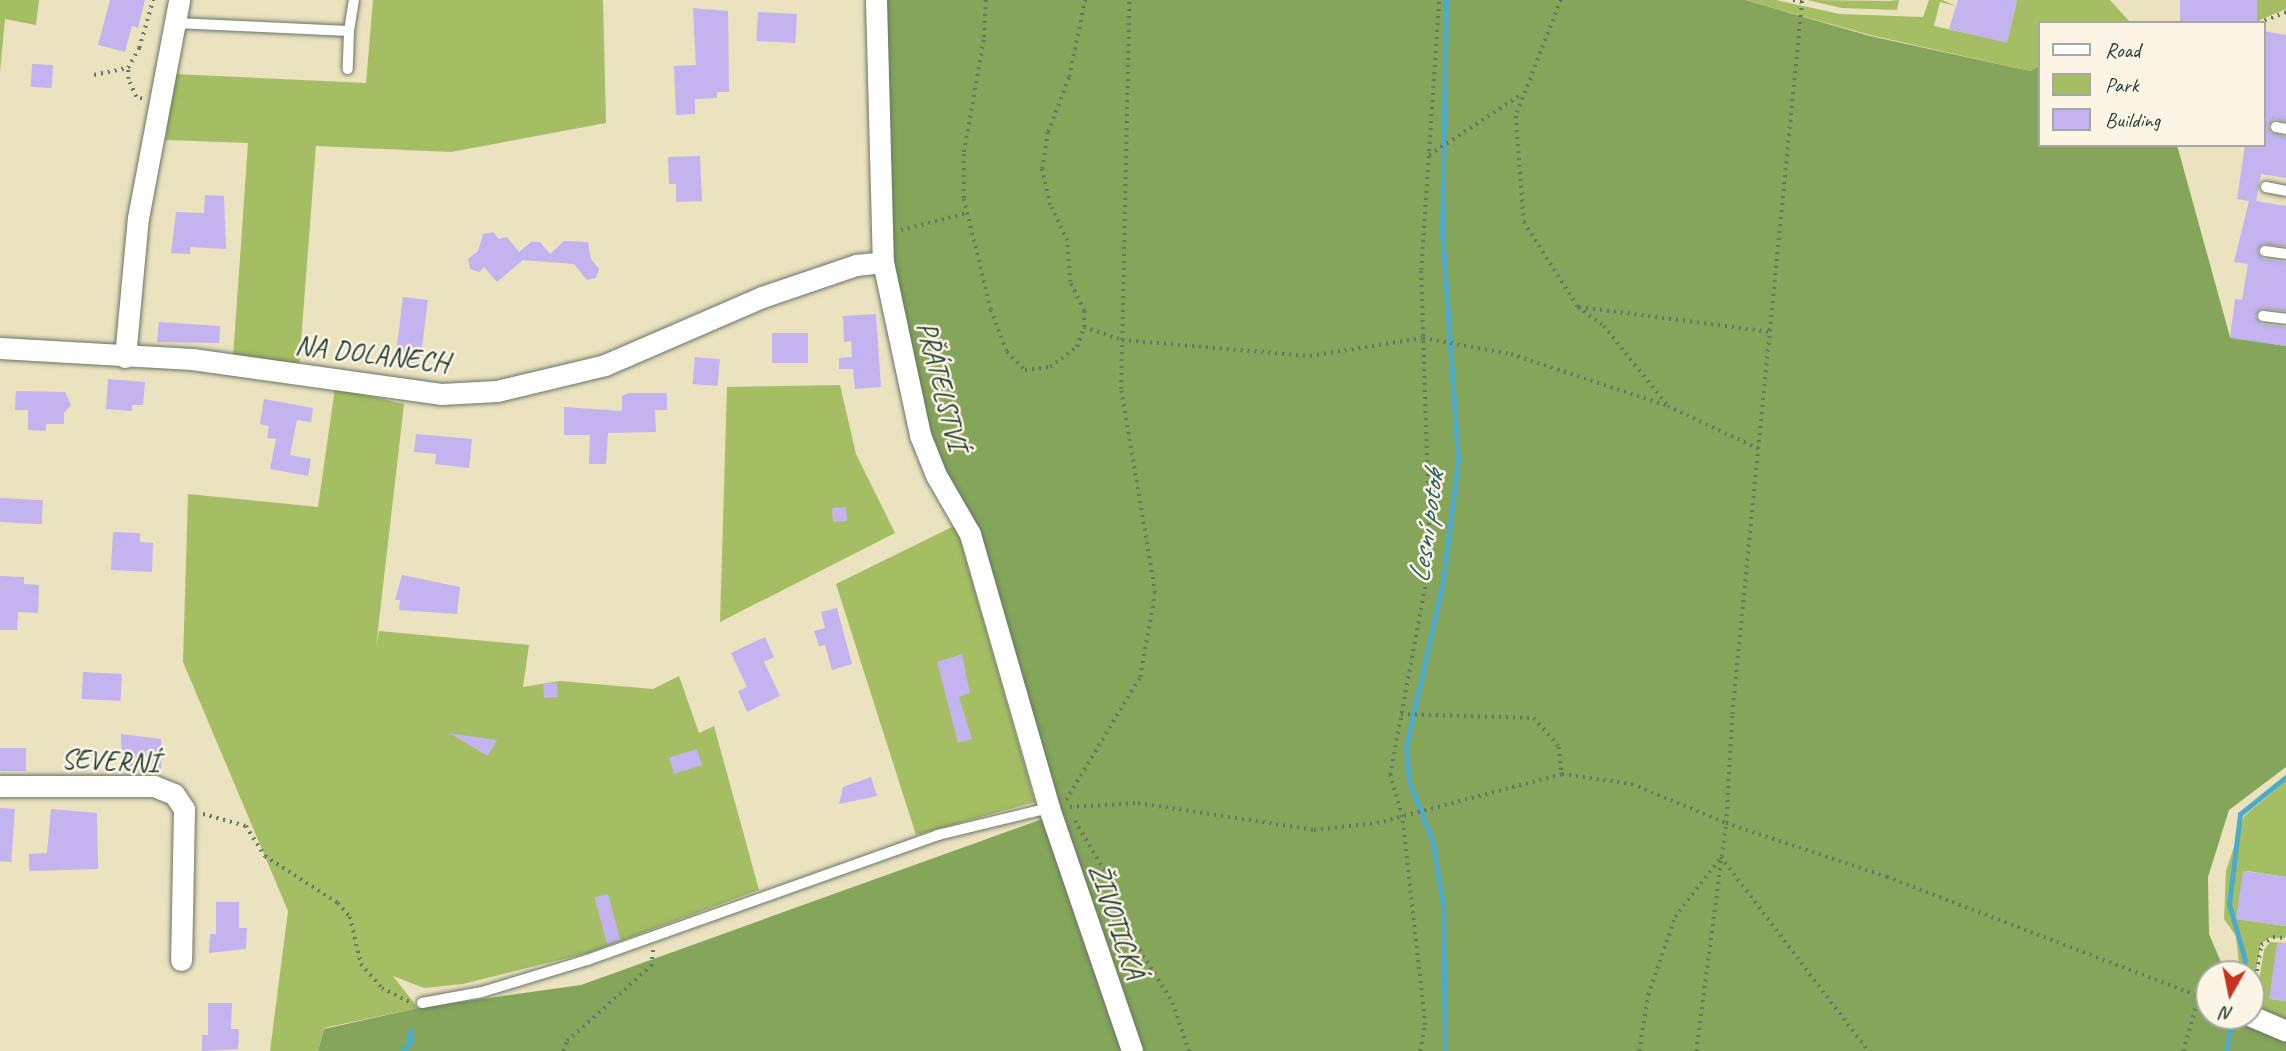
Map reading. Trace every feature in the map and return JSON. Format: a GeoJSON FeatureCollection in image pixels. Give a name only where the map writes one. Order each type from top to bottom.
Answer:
{"type":"FeatureCollection","features":[{"type":"Feature","properties":{"kind":"street"},"geometry":{"type":"LineString","coordinates":[[125,357],[138,218],[179,0]]}},
{"type":"Feature","properties":{"kind":"street","name":"PŘÁTELSTVÍ"},"geometry":{"type":"LineString","coordinates":[[876,0],[883,262],[920,435],[936,475],[970,534],[1055,808]]}},
{"type":"Feature","properties":{"kind":"street","name":"NA DOLANECH"},"geometry":{"type":"LineString","coordinates":[[0,348],[256,366],[390,389],[441,394],[497,391],[605,365],[762,297],[856,265],[883,262]]}},
{"type":"Feature","properties":{"kind":"street","name":"SEVERNÍ"},"geometry":{"type":"LineString","coordinates":[[0,786],[154,786],[174,794],[184,809],[181,960]]}},
{"type":"Feature","properties":{"kind":"street","name":"ŽIVOTICKÁ"},"geometry":{"type":"LineString","coordinates":[[1055,808],[1132,1051]]}},
{"type":"Feature","properties":{"kind":"street"},"geometry":{"type":"LineString","coordinates":[[2265,1022],[2286,1031]]}},
{"type":"Feature","properties":{"kind":"lane"},"geometry":{"type":"LineString","coordinates":[[348,69],[349,31],[354,0]]}},
{"type":"Feature","properties":{"kind":"lane"},"geometry":{"type":"LineString","coordinates":[[175,23],[349,31]]}},
{"type":"Feature","properties":{"kind":"lane"},"geometry":{"type":"LineString","coordinates":[[2266,187],[2286,191]]}},
{"type":"Feature","properties":{"kind":"lane"},"geometry":{"type":"LineString","coordinates":[[2265,251],[2286,254]]}},
{"type":"Feature","properties":{"kind":"lane"},"geometry":{"type":"LineString","coordinates":[[2263,316],[2286,319]]}},
{"type":"Feature","properties":{"kind":"lane"},"geometry":{"type":"LineString","coordinates":[[422,1003],[482,992],[938,835],[1055,808]]}},
{"type":"Feature","properties":{"kind":"path"},"geometry":{"type":"LineString","coordinates":[[153,0],[139,48],[128,68],[136,97],[158,104]]}},
{"type":"Feature","properties":{"kind":"path"},"geometry":{"type":"LineString","coordinates":[[986,0],[984,40],[964,154],[967,212],[978,264],[1007,352],[1025,370],[1050,367],[1077,347],[1084,327],[1084,311],[1070,282],[1067,241],[1050,205],[1042,169],[1048,132],[1069,77],[1085,0]]}},
{"type":"Feature","properties":{"kind":"path"},"geometry":{"type":"LineString","coordinates":[[1055,808],[1140,677],[1155,593],[1123,402],[1129,0]]}},
{"type":"Feature","properties":{"kind":"path"},"geometry":{"type":"LineString","coordinates":[[1420,1051],[1425,1025],[1402,817],[1390,775],[1430,560],[1421,270],[1439,0]]}},
{"type":"Feature","properties":{"kind":"path"},"geometry":{"type":"LineString","coordinates":[[1562,0],[1516,116],[1524,222],[1578,307],[1604,326],[1668,406]]}},
{"type":"Feature","properties":{"kind":"path"},"geometry":{"type":"LineString","coordinates":[[1696,1051],[1726,823],[1732,713],[1802,1],[1793,0]]}},
{"type":"Feature","properties":{"kind":"path"},"geometry":{"type":"LineString","coordinates":[[2263,21],[2286,12]]}},
{"type":"Feature","properties":{"kind":"path"},"geometry":{"type":"LineString","coordinates":[[94,75],[128,68]]}},
{"type":"Feature","properties":{"kind":"path"},"geometry":{"type":"LineString","coordinates":[[1428,156],[1524,93]]}},
{"type":"Feature","properties":{"kind":"path"},"geometry":{"type":"LineString","coordinates":[[883,235],[967,212]]}},
{"type":"Feature","properties":{"kind":"path"},"geometry":{"type":"LineString","coordinates":[[1578,307],[1771,332]]}},
{"type":"Feature","properties":{"kind":"path"},"geometry":{"type":"LineString","coordinates":[[1084,327],[1122,340],[1310,356],[1423,338],[1511,354],[1668,406],[1759,449]]}},
{"type":"Feature","properties":{"kind":"path"},"geometry":{"type":"LineString","coordinates":[[1401,714],[1534,718],[1559,747],[1562,775]]}},
{"type":"Feature","properties":{"kind":"path"},"geometry":{"type":"LineString","coordinates":[[1055,808],[1138,803],[1314,830],[1414,815],[1562,775],[1632,784],[1726,823],[1888,877],[2195,994]]}},
{"type":"Feature","properties":{"kind":"path"},"geometry":{"type":"LineString","coordinates":[[1055,808],[1084,830],[1115,888],[1121,920],[1173,1003],[1189,1051]]}},
{"type":"Feature","properties":{"kind":"path"},"geometry":{"type":"LineString","coordinates":[[184,809],[246,826],[265,856],[338,903],[350,917],[361,964],[382,988],[422,1003]]}},
{"type":"Feature","properties":{"kind":"path"},"geometry":{"type":"LineString","coordinates":[[1639,1051],[1648,995],[1675,917],[1721,857]]}},
{"type":"Feature","properties":{"kind":"path"},"geometry":{"type":"LineString","coordinates":[[1721,857],[1868,1051]]}},
{"type":"Feature","properties":{"kind":"path"},"geometry":{"type":"LineString","coordinates":[[563,1051],[567,1041],[652,966],[656,934]]}},
{"type":"Feature","properties":{"kind":"path"},"geometry":{"type":"LineString","coordinates":[[2259,960],[2261,945],[2273,937],[2286,938]]}},
{"type":"Feature","properties":{"kind":"path"},"geometry":{"type":"LineString","coordinates":[[2183,1051],[2195,1010]]}},
{"type":"Feature","properties":{"kind":"green space"},"geometry":{"type":"Polygon","coordinates":[[[0,0],[39,0],[36,25],[5,19],[0,72],[0,0]]]}},
{"type":"Feature","properties":{"kind":"green space"},"geometry":{"type":"Polygon","coordinates":[[[373,0],[603,0],[606,123],[451,152],[316,146],[299,368],[233,358],[248,143],[166,140],[173,74],[366,83],[373,0]]]}},
{"type":"Feature","properties":{"kind":"green space"},"geometry":{"type":"Polygon","coordinates":[[[880,0],[1745,0],[1870,36],[2030,71],[2038,67],[2038,147],[2178,147],[2230,337],[2286,346],[2286,767],[2229,810],[2208,877],[2209,934],[2220,960],[2195,960],[2195,1030],[2263,1030],[2286,1038],[2286,1051],[318,1051],[324,1029],[418,1008],[581,985],[1059,813],[941,476],[889,251],[880,0]]]}},
{"type":"Feature","properties":{"kind":"green space"},"geometry":{"type":"Polygon","coordinates":[[[1745,0],[1776,0],[1840,14],[1923,17],[1929,0],[1942,0],[1956,6],[1940,2],[1934,26],[2007,42],[2017,0],[2110,0],[2129,21],[2038,21],[2038,67],[2030,71],[1870,35],[1745,0]]]}},
{"type":"Feature","properties":{"kind":"green space"},"geometry":{"type":"Polygon","coordinates":[[[1807,0],[1899,0],[1897,10],[1842,8],[1807,0]]]}},
{"type":"Feature","properties":{"kind":"green space"},"geometry":{"type":"Polygon","coordinates":[[[2257,0],[2286,0],[2286,9],[2255,21],[2257,0]]]}},
{"type":"Feature","properties":{"kind":"green space"},"geometry":{"type":"Polygon","coordinates":[[[840,385],[856,454],[895,533],[720,622],[727,387],[840,385]]]}},
{"type":"Feature","properties":{"kind":"green space"},"geometry":{"type":"Polygon","coordinates":[[[335,388],[404,404],[376,647],[379,631],[529,645],[523,687],[560,681],[653,689],[679,676],[699,733],[714,726],[759,890],[588,953],[463,984],[424,988],[393,976],[418,1008],[324,1028],[318,1051],[270,1051],[288,911],[183,662],[188,494],[318,507],[335,388]]]}},
{"type":"Feature","properties":{"kind":"green space"},"geometry":{"type":"Polygon","coordinates":[[[956,525],[1035,802],[916,835],[836,584],[956,525]]]}},
{"type":"Feature","properties":{"kind":"green space"},"geometry":{"type":"Polygon","coordinates":[[[2286,781],[2286,877],[2247,871],[2236,919],[2286,926],[2286,938],[2269,938],[2261,944],[2258,960],[2239,960],[2236,936],[2224,919],[2226,871],[2244,816],[2286,781]]]}},
{"type":"Feature","properties":{"kind":"green space"},"geometry":{"type":"Polygon","coordinates":[[[2270,942],[2286,943],[2269,999],[2286,1001],[2286,1029],[2265,1021],[2264,950],[2270,942]]]}},
{"type":"Feature","properties":{"kind":"building"},"geometry":{"type":"Polygon","coordinates":[[[110,0],[145,0],[138,28],[132,26],[125,52],[98,45],[110,0]]]}},
{"type":"Feature","properties":{"kind":"building"},"geometry":{"type":"Polygon","coordinates":[[[1958,0],[2017,0],[2007,43],[1949,29],[1958,0]]]}},
{"type":"Feature","properties":{"kind":"building"},"geometry":{"type":"Polygon","coordinates":[[[2180,0],[2257,0],[2257,21],[2180,21],[2180,0]]]}},
{"type":"Feature","properties":{"kind":"building"},"geometry":{"type":"Polygon","coordinates":[[[693,8],[728,11],[729,92],[717,92],[717,98],[695,99],[695,114],[676,115],[674,66],[696,65],[693,8]]]}},
{"type":"Feature","properties":{"kind":"building"},"geometry":{"type":"Polygon","coordinates":[[[758,12],[797,14],[795,43],[756,41],[758,12]]]}},
{"type":"Feature","properties":{"kind":"building"},"geometry":{"type":"Polygon","coordinates":[[[2265,31],[2286,35],[2286,121],[2274,119],[2268,126],[2271,133],[2286,137],[2286,178],[2261,174],[2256,201],[2286,206],[2286,246],[2263,244],[2257,251],[2263,259],[2286,262],[2286,311],[2261,309],[2255,316],[2261,324],[2286,327],[2286,346],[2230,338],[2235,299],[2242,300],[2248,264],[2234,262],[2249,201],[2237,199],[2245,147],[2265,147],[2265,31]]]}},
{"type":"Feature","properties":{"kind":"building"},"geometry":{"type":"Polygon","coordinates":[[[32,64],[53,65],[52,88],[31,87],[32,64]]]}},
{"type":"Feature","properties":{"kind":"building"},"geometry":{"type":"Polygon","coordinates":[[[700,156],[702,201],[676,202],[676,184],[669,184],[668,157],[700,156]]]}},
{"type":"Feature","properties":{"kind":"building"},"geometry":{"type":"Polygon","coordinates":[[[205,195],[224,196],[226,249],[190,247],[190,254],[171,253],[176,212],[204,213],[205,195]]]}},
{"type":"Feature","properties":{"kind":"building"},"geometry":{"type":"Polygon","coordinates":[[[493,232],[499,239],[507,237],[519,252],[531,242],[540,242],[550,254],[564,241],[588,242],[591,259],[599,269],[596,278],[587,280],[574,264],[523,260],[497,282],[484,267],[479,272],[470,269],[468,259],[478,251],[483,234],[493,232]]]}},
{"type":"Feature","properties":{"kind":"building"},"geometry":{"type":"Polygon","coordinates":[[[403,297],[428,300],[420,365],[395,362],[403,297]]]}},
{"type":"Feature","properties":{"kind":"building"},"geometry":{"type":"Polygon","coordinates":[[[876,314],[881,387],[855,389],[853,369],[839,369],[839,358],[852,357],[851,341],[844,342],[843,316],[876,314]]]}},
{"type":"Feature","properties":{"kind":"building"},"geometry":{"type":"Polygon","coordinates":[[[159,322],[220,326],[219,343],[157,342],[159,322]]]}},
{"type":"Feature","properties":{"kind":"building"},"geometry":{"type":"Polygon","coordinates":[[[772,333],[808,333],[808,363],[772,363],[772,333]]]}},
{"type":"Feature","properties":{"kind":"building"},"geometry":{"type":"Polygon","coordinates":[[[695,357],[720,359],[718,386],[693,384],[695,357]]]}},
{"type":"Feature","properties":{"kind":"building"},"geometry":{"type":"Polygon","coordinates":[[[108,379],[145,382],[143,405],[132,405],[132,411],[106,409],[108,379]]]}},
{"type":"Feature","properties":{"kind":"building"},"geometry":{"type":"Polygon","coordinates":[[[16,391],[65,392],[71,405],[64,413],[64,424],[46,424],[46,431],[28,430],[28,410],[15,410],[16,391]]]}},
{"type":"Feature","properties":{"kind":"building"},"geometry":{"type":"Polygon","coordinates":[[[629,393],[667,393],[667,410],[655,410],[656,432],[608,433],[606,464],[589,464],[590,435],[564,435],[564,407],[622,411],[622,396],[629,393]]]}},
{"type":"Feature","properties":{"kind":"building"},"geometry":{"type":"Polygon","coordinates":[[[264,399],[313,408],[311,422],[297,420],[290,455],[311,459],[308,476],[270,469],[276,439],[267,438],[269,426],[260,424],[264,399]]]}},
{"type":"Feature","properties":{"kind":"building"},"geometry":{"type":"Polygon","coordinates":[[[416,434],[472,439],[469,468],[435,464],[436,454],[414,452],[416,434]]]}},
{"type":"Feature","properties":{"kind":"building"},"geometry":{"type":"Polygon","coordinates":[[[0,498],[43,500],[42,524],[0,522],[0,498]]]}},
{"type":"Feature","properties":{"kind":"building"},"geometry":{"type":"Polygon","coordinates":[[[846,507],[847,521],[833,522],[832,508],[846,507]]]}},
{"type":"Feature","properties":{"kind":"building"},"geometry":{"type":"Polygon","coordinates":[[[113,532],[140,533],[140,542],[153,543],[152,572],[111,570],[113,532]]]}},
{"type":"Feature","properties":{"kind":"building"},"geometry":{"type":"Polygon","coordinates":[[[402,575],[460,587],[457,614],[399,610],[400,600],[395,600],[402,575]]]}},
{"type":"Feature","properties":{"kind":"building"},"geometry":{"type":"Polygon","coordinates":[[[0,576],[24,577],[24,584],[39,585],[38,613],[18,612],[17,630],[0,630],[0,576]]]}},
{"type":"Feature","properties":{"kind":"building"},"geometry":{"type":"Polygon","coordinates":[[[837,608],[852,664],[832,670],[825,645],[819,646],[814,631],[825,628],[821,612],[837,608]]]}},
{"type":"Feature","properties":{"kind":"building"},"geometry":{"type":"Polygon","coordinates":[[[765,637],[774,657],[764,662],[780,696],[747,712],[738,691],[747,687],[731,653],[765,637]]]}},
{"type":"Feature","properties":{"kind":"building"},"geometry":{"type":"Polygon","coordinates":[[[962,654],[970,693],[959,697],[972,739],[958,743],[937,662],[962,654]]]}},
{"type":"Feature","properties":{"kind":"building"},"geometry":{"type":"Polygon","coordinates":[[[83,672],[122,674],[121,701],[82,699],[83,672]]]}},
{"type":"Feature","properties":{"kind":"building"},"geometry":{"type":"Polygon","coordinates":[[[557,683],[558,697],[544,698],[543,684],[557,683]]]}},
{"type":"Feature","properties":{"kind":"building"},"geometry":{"type":"Polygon","coordinates":[[[449,733],[497,740],[488,756],[449,733]]]}},
{"type":"Feature","properties":{"kind":"building"},"geometry":{"type":"Polygon","coordinates":[[[121,734],[161,739],[161,772],[122,771],[121,734]]]}},
{"type":"Feature","properties":{"kind":"building"},"geometry":{"type":"Polygon","coordinates":[[[0,748],[26,748],[26,771],[0,771],[0,748]]]}},
{"type":"Feature","properties":{"kind":"building"},"geometry":{"type":"Polygon","coordinates":[[[697,749],[702,765],[674,774],[669,757],[697,749]]]}},
{"type":"Feature","properties":{"kind":"building"},"geometry":{"type":"Polygon","coordinates":[[[871,777],[877,796],[839,804],[843,787],[871,777]]]}},
{"type":"Feature","properties":{"kind":"building"},"geometry":{"type":"Polygon","coordinates":[[[0,808],[15,809],[11,862],[0,861],[0,808]]]}},
{"type":"Feature","properties":{"kind":"building"},"geometry":{"type":"Polygon","coordinates":[[[51,809],[97,813],[98,869],[29,871],[29,854],[47,853],[51,809]]]}},
{"type":"Feature","properties":{"kind":"building"},"geometry":{"type":"Polygon","coordinates":[[[2243,871],[2286,877],[2286,926],[2236,919],[2243,871]]]}},
{"type":"Feature","properties":{"kind":"building"},"geometry":{"type":"Polygon","coordinates":[[[608,894],[620,940],[607,944],[594,898],[608,894]]]}},
{"type":"Feature","properties":{"kind":"building"},"geometry":{"type":"Polygon","coordinates":[[[216,902],[239,902],[239,928],[247,928],[246,949],[209,953],[210,934],[216,934],[216,902]]]}},
{"type":"Feature","properties":{"kind":"building"},"geometry":{"type":"Polygon","coordinates":[[[2277,943],[2286,943],[2286,1001],[2269,999],[2277,943]]]}},
{"type":"Feature","properties":{"kind":"building"},"geometry":{"type":"Polygon","coordinates":[[[208,1003],[232,1003],[231,1029],[239,1029],[238,1049],[202,1051],[202,1035],[208,1035],[208,1003]]]}},
{"type":"Feature","properties":{"kind":"waterway","name":"Lesní potok"},"geometry":{"type":"LineString","coordinates":[[1445,1051],[1443,905],[1433,843],[1409,781],[1406,747],[1443,582],[1458,459],[1442,231],[1446,0]]}},
{"type":"Feature","properties":{"kind":"waterway"},"geometry":{"type":"LineString","coordinates":[[2245,960],[2229,904],[2240,814],[2286,777]]}},
{"type":"Feature","properties":{"kind":"waterway"},"geometry":{"type":"LineString","coordinates":[[2226,1051],[2230,1030]]}},
{"type":"Feature","properties":{"kind":"waterway"},"geometry":{"type":"LineString","coordinates":[[401,1051],[410,1043],[410,1031]]}}]}
